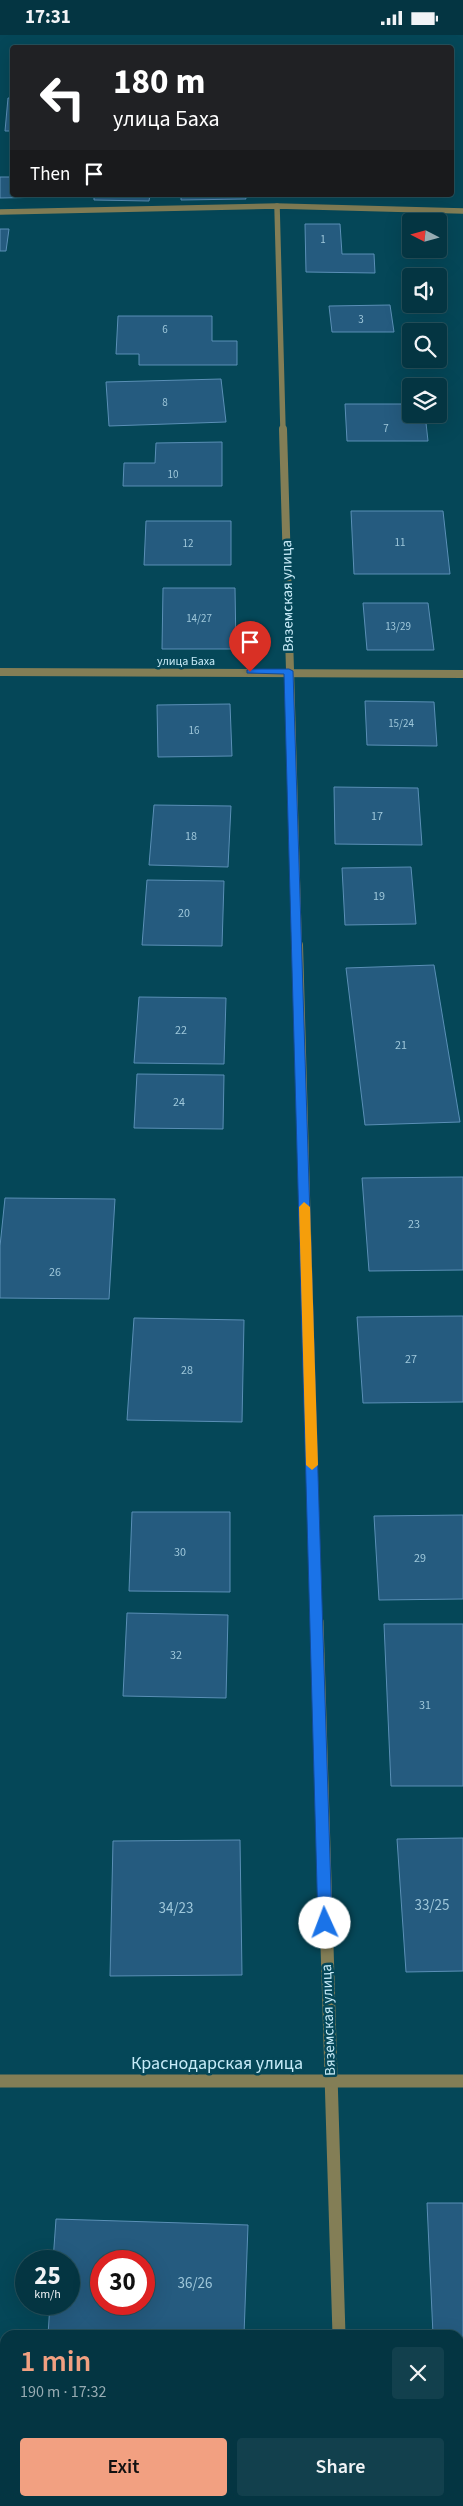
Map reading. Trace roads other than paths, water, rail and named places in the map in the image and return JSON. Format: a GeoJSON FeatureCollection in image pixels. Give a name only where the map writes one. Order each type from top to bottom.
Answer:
{"type":"FeatureCollection","features":[{"type":"Feature","properties":{"kind":"street"},"geometry":{"type":"LineString","coordinates":[[0,212],[277,206],[463,211]]}},
{"type":"Feature","properties":{"kind":"street","name":"Вяземская улица"},"geometry":{"type":"LineString","coordinates":[[277,206],[330,2082],[339,2330]]}},
{"type":"Feature","properties":{"kind":"street","name":"улица Баха"},"geometry":{"type":"LineString","coordinates":[[0,672],[289,671],[463,674]]}},
{"type":"Feature","properties":{"kind":"street","name":"Краснодарская улица"},"geometry":{"type":"LineString","coordinates":[[0,2081],[463,2081]]}}]}
